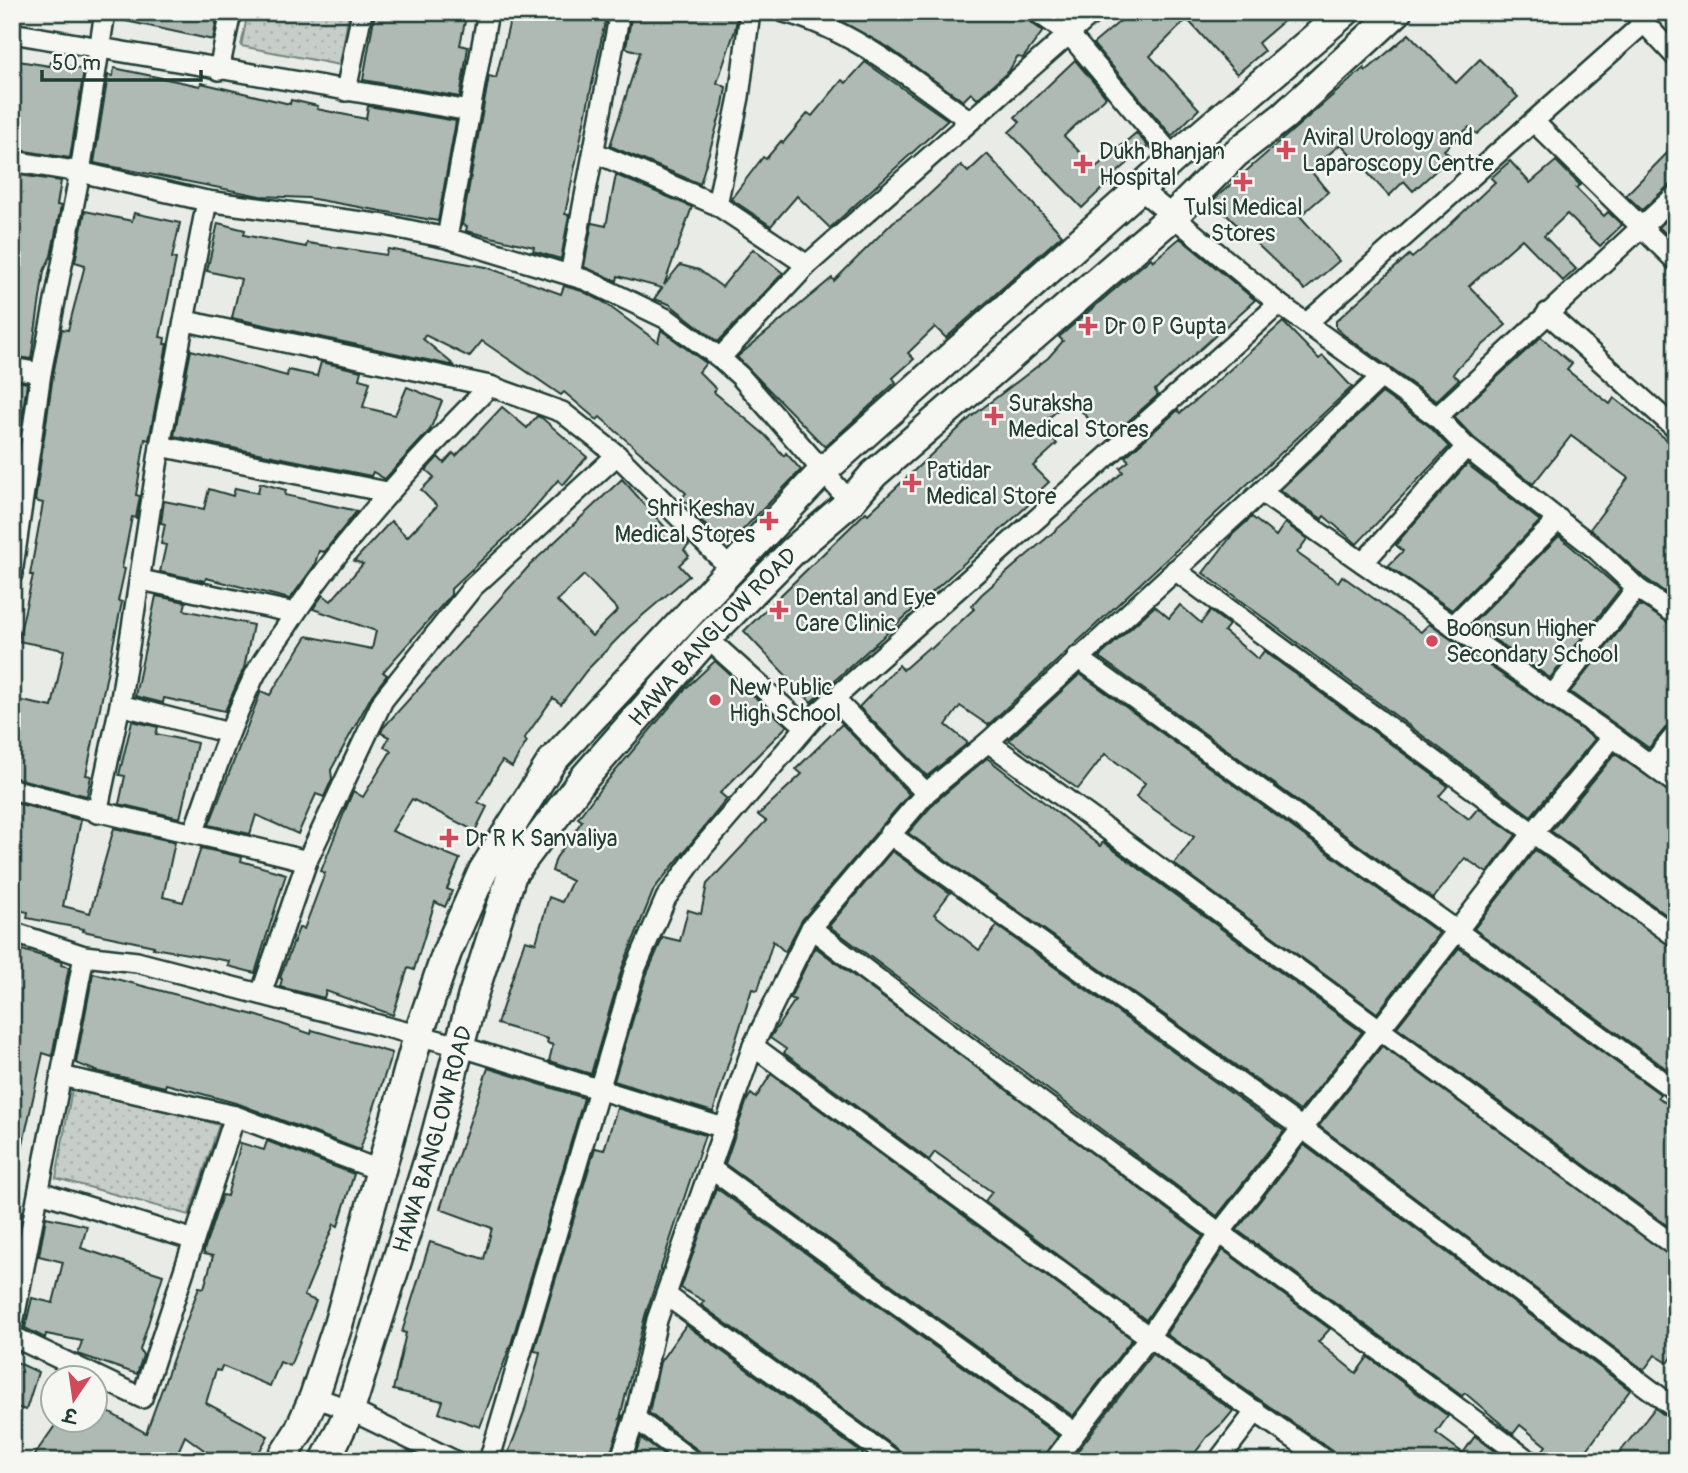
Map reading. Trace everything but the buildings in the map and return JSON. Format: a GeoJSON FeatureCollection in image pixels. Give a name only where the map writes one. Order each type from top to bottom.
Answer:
{"type":"FeatureCollection","features":[{"type":"Feature","properties":{"kind":"street"},"geometry":{"type":"LineString","coordinates":[[12,574],[18,495],[80,172],[105,12]]}},
{"type":"Feature","properties":{"kind":"street"},"geometry":{"type":"LineString","coordinates":[[219,70],[231,12]]}},
{"type":"Feature","properties":{"kind":"street"},"geometry":{"type":"LineString","coordinates":[[346,91],[362,12]]}},
{"type":"Feature","properties":{"kind":"street"},"geometry":{"type":"LineString","coordinates":[[447,238],[488,12]]}},
{"type":"Feature","properties":{"kind":"street"},"geometry":{"type":"LineString","coordinates":[[570,275],[596,153],[620,12]]}},
{"type":"Feature","properties":{"kind":"street"},"geometry":{"type":"LineString","coordinates":[[717,205],[739,97],[750,12]]}},
{"type":"Feature","properties":{"kind":"street"},"geometry":{"type":"LineString","coordinates":[[784,12],[824,25],[901,71],[970,121]]}},
{"type":"Feature","properties":{"kind":"street"},"geometry":{"type":"LineString","coordinates":[[1037,12],[1069,34],[1174,158]]}},
{"type":"Feature","properties":{"kind":"street"},"geometry":{"type":"LineString","coordinates":[[720,358],[807,265],[1094,12]]}},
{"type":"Feature","properties":{"kind":"street","name":"HAWA BANGLOW ROAD"},"geometry":{"type":"LineString","coordinates":[[280,1461],[299,1431],[314,1397],[338,1325],[418,1036],[447,952],[483,871],[552,761],[823,471],[1174,158],[1345,12]]}},
{"type":"Feature","properties":{"kind":"street","name":"HAWA BANGLOW ROAD"},"geometry":{"type":"LineString","coordinates":[[325,1461],[350,1410],[433,1146],[459,1046],[512,874],[584,778],[707,638],[793,551],[850,502],[874,474],[1174,215],[1235,154],[1284,116],[1397,12]]}},
{"type":"Feature","properties":{"kind":"street"},"geometry":{"type":"LineString","coordinates":[[1308,323],[1534,122],[1639,18],[1676,57]]}},
{"type":"Feature","properties":{"kind":"street"},"geometry":{"type":"LineString","coordinates":[[12,33],[470,111]]}},
{"type":"Feature","properties":{"kind":"street"},"geometry":{"type":"LineString","coordinates":[[1534,122],[1676,261]]}},
{"type":"Feature","properties":{"kind":"street"},"geometry":{"type":"LineString","coordinates":[[596,153],[717,205],[807,265]]}},
{"type":"Feature","properties":{"kind":"street"},"geometry":{"type":"LineString","coordinates":[[12,161],[80,172],[207,201],[384,225],[447,238],[570,275],[667,318],[720,358],[740,376],[850,502]]}},
{"type":"Feature","properties":{"kind":"street"},"geometry":{"type":"LineString","coordinates":[[1141,190],[1279,304],[1437,417],[1466,447],[1559,519],[1637,588],[1676,615]]}},
{"type":"Feature","properties":{"kind":"street"},"geometry":{"type":"LineString","coordinates":[[1437,417],[1676,195]]}},
{"type":"Feature","properties":{"kind":"street"},"geometry":{"type":"LineString","coordinates":[[97,813],[120,705],[160,446],[207,201]]}},
{"type":"Feature","properties":{"kind":"street"},"geometry":{"type":"LineString","coordinates":[[489,1461],[634,972],[666,898],[703,847],[806,727],[834,699],[1279,304]]}},
{"type":"Feature","properties":{"kind":"street"},"geometry":{"type":"LineString","coordinates":[[1547,313],[1673,422]]}},
{"type":"Feature","properties":{"kind":"street"},"geometry":{"type":"LineString","coordinates":[[186,321],[489,386],[562,412],[617,455],[732,570]]}},
{"type":"Feature","properties":{"kind":"street"},"geometry":{"type":"LineString","coordinates":[[12,368],[41,373]]}},
{"type":"Feature","properties":{"kind":"street"},"geometry":{"type":"LineString","coordinates":[[620,1461],[635,1418],[657,1320],[753,1045],[811,928],[888,834],[926,793],[988,742],[1077,657],[1261,492],[1382,376]]}},
{"type":"Feature","properties":{"kind":"street"},"geometry":{"type":"LineString","coordinates":[[194,831],[229,733],[252,680],[295,613],[328,565],[387,492],[489,386]]}},
{"type":"Feature","properties":{"kind":"street"},"geometry":{"type":"LineString","coordinates":[[160,446],[387,492]]}},
{"type":"Feature","properties":{"kind":"street"},"geometry":{"type":"LineString","coordinates":[[1363,563],[1466,447]]}},
{"type":"Feature","properties":{"kind":"street"},"geometry":{"type":"LineString","coordinates":[[261,994],[307,862],[383,700],[473,587],[617,455]]}},
{"type":"Feature","properties":{"kind":"street"},"geometry":{"type":"LineString","coordinates":[[1261,492],[1676,783]]}},
{"type":"Feature","properties":{"kind":"street"},"geometry":{"type":"LineString","coordinates":[[1453,625],[1559,519]]}},
{"type":"Feature","properties":{"kind":"street"},"geometry":{"type":"LineString","coordinates":[[1175,570],[1676,937]]}},
{"type":"Feature","properties":{"kind":"street"},"geometry":{"type":"LineString","coordinates":[[141,580],[295,613]]}},
{"type":"Feature","properties":{"kind":"street"},"geometry":{"type":"LineString","coordinates":[[1552,696],[1637,588]]}},
{"type":"Feature","properties":{"kind":"street"},"geometry":{"type":"LineString","coordinates":[[707,638],[806,727]]}},
{"type":"Feature","properties":{"kind":"street"},"geometry":{"type":"LineString","coordinates":[[1077,657],[1676,1091]]}},
{"type":"Feature","properties":{"kind":"street"},"geometry":{"type":"LineString","coordinates":[[834,699],[926,793]]}},
{"type":"Feature","properties":{"kind":"street"},"geometry":{"type":"LineString","coordinates":[[120,705],[229,733]]}},
{"type":"Feature","properties":{"kind":"street"},"geometry":{"type":"LineString","coordinates":[[1651,764],[1676,734]]}},
{"type":"Feature","properties":{"kind":"street"},"geometry":{"type":"LineString","coordinates":[[1054,1461],[1149,1336],[1221,1231],[1533,833],[1613,737]]}},
{"type":"Feature","properties":{"kind":"street"},"geometry":{"type":"LineString","coordinates":[[988,742],[1676,1247]]}},
{"type":"Feature","properties":{"kind":"street"},"geometry":{"type":"LineString","coordinates":[[12,789],[97,813],[194,831],[307,862]]}},
{"type":"Feature","properties":{"kind":"street"},"geometry":{"type":"LineString","coordinates":[[888,834],[1302,1128],[1676,1409]]}},
{"type":"Feature","properties":{"kind":"street"},"geometry":{"type":"LineString","coordinates":[[811,928],[971,1051],[1221,1231],[1529,1461]]}},
{"type":"Feature","properties":{"kind":"street"},"geometry":{"type":"LineString","coordinates":[[12,932],[84,956],[137,962],[459,1046],[599,1092],[724,1128]]}},
{"type":"Feature","properties":{"kind":"street"},"geometry":{"type":"LineString","coordinates":[[12,1329],[84,956]]}},
{"type":"Feature","properties":{"kind":"street"},"geometry":{"type":"LineString","coordinates":[[753,1045],[1149,1336],[1326,1461]]}},
{"type":"Feature","properties":{"kind":"street"},"geometry":{"type":"LineString","coordinates":[[61,1076],[235,1116],[379,1170]]}},
{"type":"Feature","properties":{"kind":"street"},"geometry":{"type":"LineString","coordinates":[[12,1336],[142,1398],[235,1116]]}},
{"type":"Feature","properties":{"kind":"street"},"geometry":{"type":"LineString","coordinates":[[710,1168],[1075,1433]]}},
{"type":"Feature","properties":{"kind":"street"},"geometry":{"type":"LineString","coordinates":[[40,1192],[194,1240]]}},
{"type":"Feature","properties":{"kind":"street"},"geometry":{"type":"LineString","coordinates":[[666,1295],[894,1461]]}},
{"type":"Feature","properties":{"kind":"street"},"geometry":{"type":"LineString","coordinates":[[314,1397],[350,1410],[455,1461]]}},
{"type":"Feature","properties":{"kind":"street"},"geometry":{"type":"LineString","coordinates":[[1218,1461],[1256,1411]]}},
{"type":"Feature","properties":{"kind":"street"},"geometry":{"type":"LineString","coordinates":[[635,1418],[692,1461]]}},
{"type":"Feature","properties":{"kind":"shaded area"},"geometry":{"type":"Polygon","coordinates":[[[248,12],[349,12],[340,65],[241,46],[248,12]]]}},
{"type":"Feature","properties":{"kind":"shaded area"},"geometry":{"type":"Polygon","coordinates":[[[73,1083],[219,1125],[189,1215],[56,1178],[73,1083]]]}},
{"type":"Feature","properties":{"kind":"place","name":"Aviral Urology and Laparoscopy Centre"},"geometry":{"type":"Point","coordinates":[1286,150]}},
{"type":"Feature","properties":{"kind":"place","name":"Dukh Bhanjan Hospital"},"geometry":{"type":"Point","coordinates":[1083,164]}},
{"type":"Feature","properties":{"kind":"place","name":"Tulsi Medical Stores"},"geometry":{"type":"Point","coordinates":[1243,182]}},
{"type":"Feature","properties":{"kind":"place","name":"Dr O P Gupta"},"geometry":{"type":"Point","coordinates":[1088,326]}},
{"type":"Feature","properties":{"kind":"place","name":"Suraksha Medical Stores"},"geometry":{"type":"Point","coordinates":[994,416]}},
{"type":"Feature","properties":{"kind":"place","name":"Patidar Medical Store"},"geometry":{"type":"Point","coordinates":[912,483]}},
{"type":"Feature","properties":{"kind":"place","name":"Shri Keshav Medical Stores"},"geometry":{"type":"Point","coordinates":[769,521]}},
{"type":"Feature","properties":{"kind":"place","name":"Dental and Eye Care Clinic"},"geometry":{"type":"Point","coordinates":[779,610]}},
{"type":"Feature","properties":{"kind":"place","name":"Boonsun Higher Secondary School"},"geometry":{"type":"Point","coordinates":[1432,641]}},
{"type":"Feature","properties":{"kind":"place","name":"New Public High School"},"geometry":{"type":"Point","coordinates":[715,700]}},
{"type":"Feature","properties":{"kind":"place","name":"Dr R K Sanvaliya"},"geometry":{"type":"Point","coordinates":[449,838]}}]}
